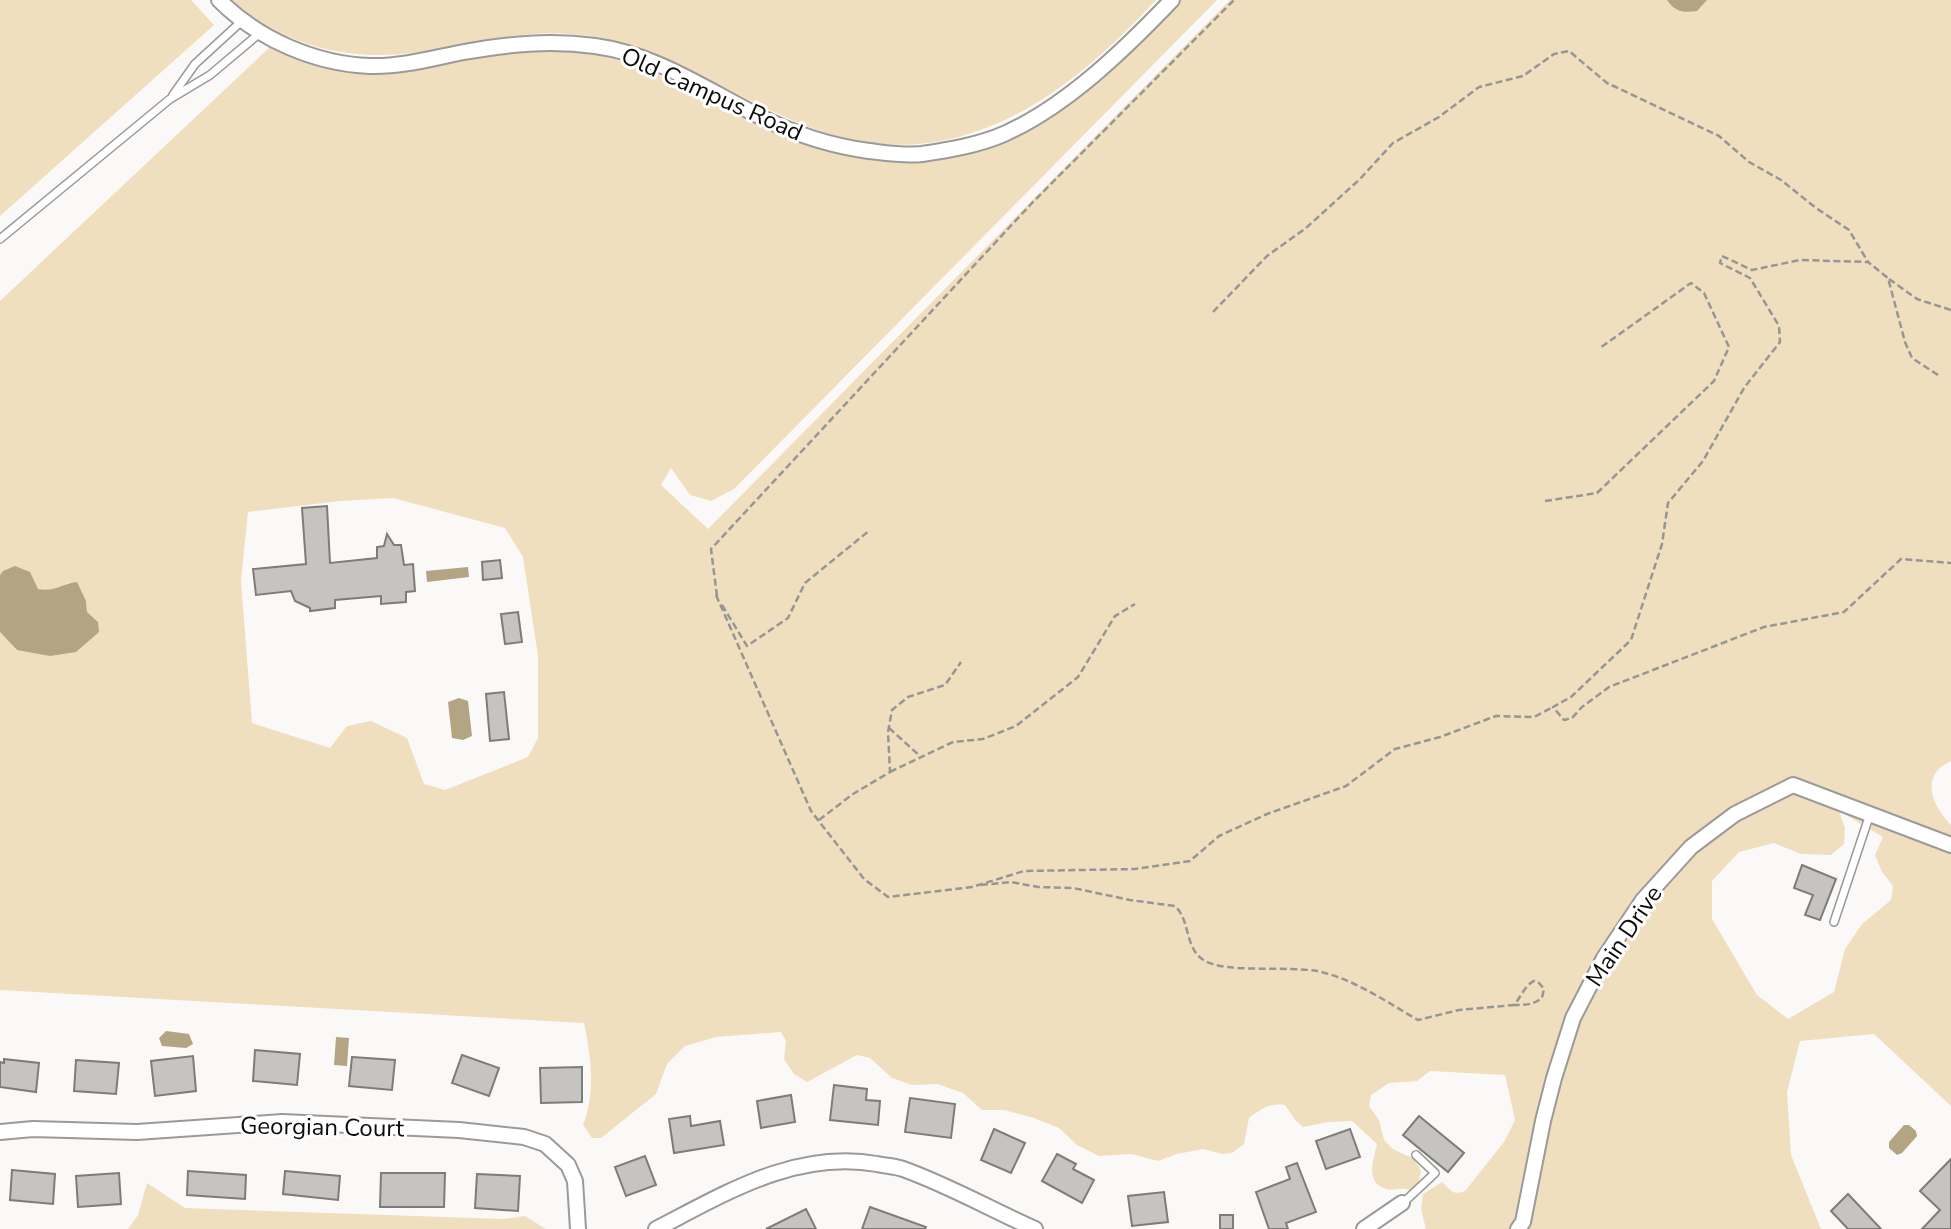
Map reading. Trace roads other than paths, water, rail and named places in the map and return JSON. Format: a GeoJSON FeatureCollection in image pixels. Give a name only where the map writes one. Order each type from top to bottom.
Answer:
{"type":"FeatureCollection","features":[{"type":"Feature","properties":{"kind":"street","name":"Old Campus Road"},"geometry":{"type":"LineString","coordinates":[[219,0],[260,33],[323,58],[371,66],[415,62],[527,42],[559,42],[598,47],[625,53],[667,69],[761,117],[812,139],[847,148],[918,154],[955,149],[1003,134],[1039,116],[1103,68],[1172,0]]}},
{"type":"Feature","properties":{"kind":"street","name":"Main Drive"},"geometry":{"type":"LineString","coordinates":[[1518,1229],[1523,1222],[1545,1110],[1573,1018],[1604,958],[1643,900],[1692,847],[1735,814],[1793,785],[1951,845]]}},
{"type":"Feature","properties":{"kind":"street","name":"Georgian Court"},"geometry":{"type":"LineString","coordinates":[[0,1132],[33,1129],[137,1132],[282,1122],[459,1130],[524,1137],[545,1144],[568,1165],[575,1181],[578,1229]]}},
{"type":"Feature","properties":{"kind":"street"},"geometry":{"type":"LineString","coordinates":[[656,1229],[733,1189],[774,1172],[817,1162],[860,1161],[902,1169],[1035,1229]]}},
{"type":"Feature","properties":{"kind":"street"},"geometry":{"type":"LineString","coordinates":[[1364,1229],[1402,1203]]}},
{"type":"Feature","properties":{"kind":"lane"},"geometry":{"type":"LineString","coordinates":[[170,99],[195,64],[243,20]]}},
{"type":"Feature","properties":{"kind":"lane"},"geometry":{"type":"LineString","coordinates":[[0,239],[170,99],[211,75],[260,33]]}},
{"type":"Feature","properties":{"kind":"lane"},"geometry":{"type":"LineString","coordinates":[[1834,922],[1870,814]]}},
{"type":"Feature","properties":{"kind":"lane"},"geometry":{"type":"LineString","coordinates":[[1402,1203],[1435,1174],[1416,1155]]}}]}
